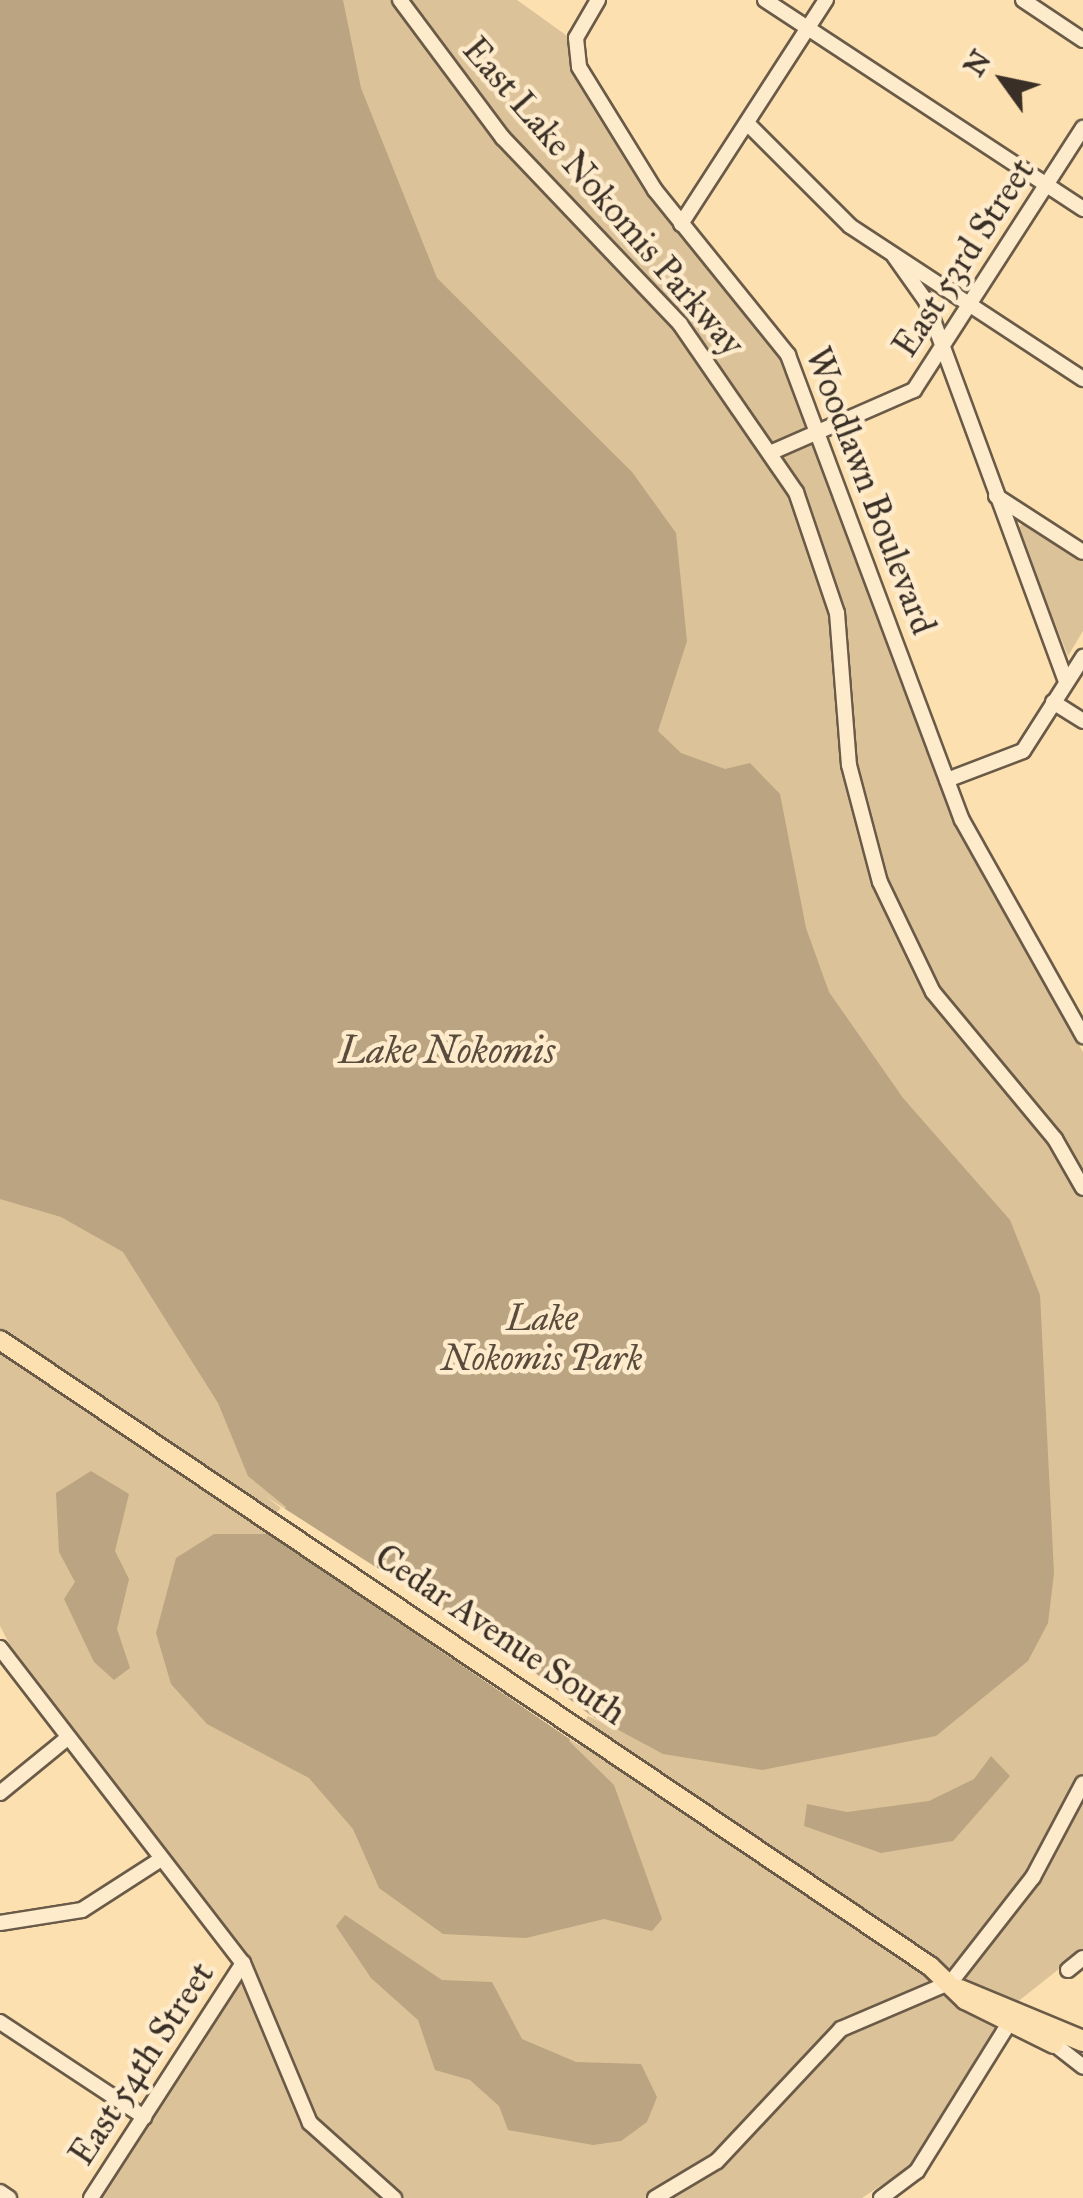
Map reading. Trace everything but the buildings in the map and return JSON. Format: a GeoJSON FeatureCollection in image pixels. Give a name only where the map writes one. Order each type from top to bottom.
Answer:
{"type":"FeatureCollection","features":[{"type":"Feature","properties":{"kind":"highway","name":"Cedar Avenue South"},"geometry":{"type":"LineString","coordinates":[[956,1986],[1075,2053]]}},
{"type":"Feature","properties":{"kind":"main road","name":"Cedar Avenue South"},"geometry":{"type":"LineString","coordinates":[[0,1340],[589,1734],[1008,2025],[1075,2053]]}},
{"type":"Feature","properties":{"kind":"street","name":"East Lake Nokomis Parkway"},"geometry":{"type":"LineString","coordinates":[[400,0],[503,138],[671,313],[772,452],[825,558],[848,765],[892,912],[933,992],[1055,1138],[1083,1188]]}},
{"type":"Feature","properties":{"kind":"street","name":"Woodlawn Boulevard"},"geometry":{"type":"LineString","coordinates":[[598,0],[576,38],[578,64],[681,224],[772,327],[818,432],[947,780],[1083,1036]]}},
{"type":"Feature","properties":{"kind":"street"},"geometry":{"type":"LineString","coordinates":[[765,0],[1083,209]]}},
{"type":"Feature","properties":{"kind":"street"},"geometry":{"type":"LineString","coordinates":[[681,224],[826,0]]}},
{"type":"Feature","properties":{"kind":"street"},"geometry":{"type":"LineString","coordinates":[[1023,0],[1083,40]]}},
{"type":"Feature","properties":{"kind":"street"},"geometry":{"type":"LineString","coordinates":[[748,124],[850,226],[1083,379]]}},
{"type":"Feature","properties":{"kind":"street","name":"East 53rd Street"},"geometry":{"type":"LineString","coordinates":[[772,452],[909,395],[1083,128]]}},
{"type":"Feature","properties":{"kind":"street"},"geometry":{"type":"LineString","coordinates":[[894,256],[918,284],[1066,682]]}},
{"type":"Feature","properties":{"kind":"street"},"geometry":{"type":"LineString","coordinates":[[996,496],[1083,552]]}},
{"type":"Feature","properties":{"kind":"street"},"geometry":{"type":"LineString","coordinates":[[947,780],[1023,751],[1083,657]]}},
{"type":"Feature","properties":{"kind":"street"},"geometry":{"type":"LineString","coordinates":[[1054,702],[1083,721]]}},
{"type":"Feature","properties":{"kind":"street"},"geometry":{"type":"LineString","coordinates":[[0,1648],[66,1740],[243,1963],[310,2124],[394,2198]]}},
{"type":"Feature","properties":{"kind":"street"},"geometry":{"type":"LineString","coordinates":[[0,1793],[66,1740]]}},
{"type":"Feature","properties":{"kind":"street"},"geometry":{"type":"LineString","coordinates":[[656,2198],[717,2161],[841,2029],[956,1986],[1033,1877],[1083,1783]]}},
{"type":"Feature","properties":{"kind":"street"},"geometry":{"type":"LineString","coordinates":[[0,1924],[82,1910],[160,1859]]}},
{"type":"Feature","properties":{"kind":"street"},"geometry":{"type":"LineString","coordinates":[[1068,1970],[1083,1958]]}},
{"type":"Feature","properties":{"kind":"street","name":"East 54th Street"},"geometry":{"type":"LineString","coordinates":[[91,2198],[243,1963]]}},
{"type":"Feature","properties":{"kind":"street"},"geometry":{"type":"LineString","coordinates":[[0,2022],[144,2117]]}},
{"type":"Feature","properties":{"kind":"street"},"geometry":{"type":"LineString","coordinates":[[882,2198],[905,2192],[1008,2025]]}},
{"type":"Feature","properties":{"kind":"street"},"geometry":{"type":"LineString","coordinates":[[0,2192],[9,2198]]}},
{"type":"Feature","properties":{"kind":"green space","name":"Lake Nokomis"},"geometry":{"type":"Polygon","coordinates":[[[0,0],[517,0],[570,38],[571,66],[640,177],[772,339],[955,823],[1083,1052],[1083,1950],[1011,2007],[912,2165],[862,2198],[99,2198],[249,1966],[28,1680],[0,1626],[0,0]]]}},
{"type":"Feature","properties":{"kind":"green space"},"geometry":{"type":"Polygon","coordinates":[[[1025,521],[1083,559],[1083,631],[1068,656],[1017,529],[1025,521]]]}},
{"type":"Feature","properties":{"kind":"water","name":"Lake Nokomis"},"geometry":{"type":"Polygon","coordinates":[[[0,0],[343,0],[361,88],[437,278],[632,472],[676,533],[687,641],[658,731],[681,753],[725,769],[750,763],[780,794],[806,928],[829,992],[903,1098],[1010,1220],[1040,1295],[1054,1573],[1048,1623],[1028,1661],[936,1736],[762,1770],[663,1754],[585,1712],[569,1741],[614,1785],[662,1919],[652,1931],[604,1919],[526,1938],[443,1934],[379,1888],[353,1829],[309,1778],[207,1724],[171,1684],[156,1633],[176,1558],[214,1534],[269,1534],[286,1507],[248,1476],[218,1403],[123,1252],[61,1217],[0,1199],[0,0]]]}},
{"type":"Feature","properties":{"kind":"water"},"geometry":{"type":"Polygon","coordinates":[[[91,1471],[129,1494],[115,1551],[129,1579],[117,1629],[130,1668],[114,1680],[94,1662],[64,1599],[75,1582],[59,1552],[56,1493],[91,1471]]]}},
{"type":"Feature","properties":{"kind":"water"},"geometry":{"type":"Polygon","coordinates":[[[991,1756],[1010,1776],[953,1841],[881,1853],[804,1826],[807,1804],[847,1812],[929,1801],[974,1779],[991,1756]]]}},
{"type":"Feature","properties":{"kind":"water"},"geometry":{"type":"Polygon","coordinates":[[[345,1915],[442,1980],[492,1982],[522,2039],[576,2062],[641,2064],[657,2097],[647,2122],[621,2141],[593,2145],[508,2130],[499,2106],[470,2080],[435,2070],[418,2020],[371,1978],[336,1926],[345,1915]]]}},
{"type":"Feature","properties":{"kind":"pier"},"geometry":{"type":"Polygon","coordinates":[[[265,1496],[505,1650],[598,1721],[588,1716],[574,1738],[580,1746],[260,1528],[281,1508],[265,1496]]]}},
{"type":"Feature","properties":{"kind":"park label","name":"Lake Nokomis Park"},"geometry":{"type":"Point","coordinates":[542,1339]}}]}
